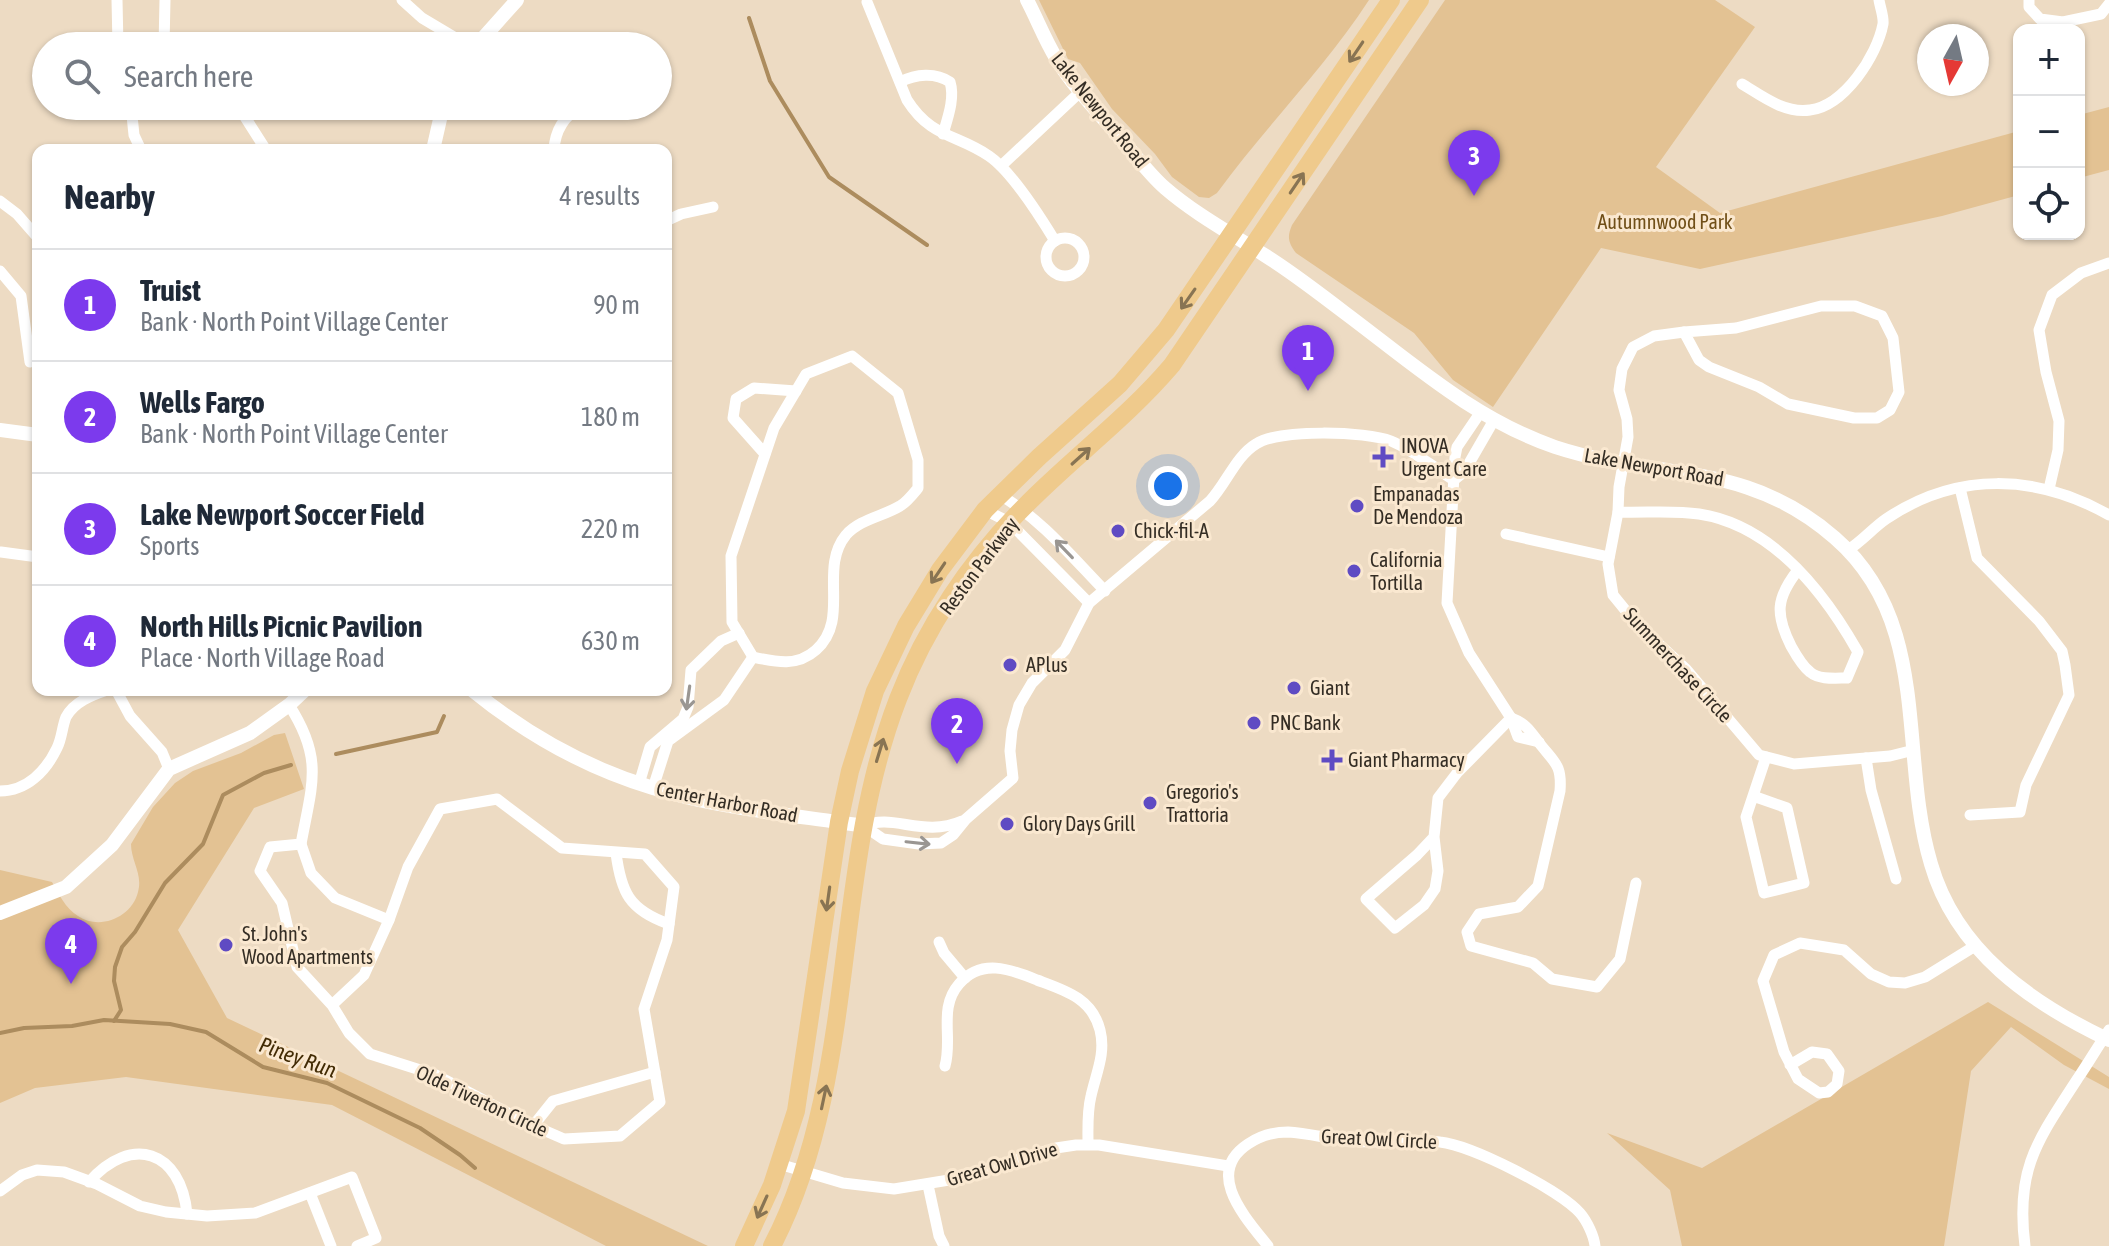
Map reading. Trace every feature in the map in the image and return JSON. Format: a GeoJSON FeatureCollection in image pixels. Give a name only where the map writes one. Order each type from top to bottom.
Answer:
{"type":"FeatureCollection","features":[{"type":"Feature","properties":{"kind":"main road","name":"Reston Parkway"},"geometry":{"type":"LineString","coordinates":[[744,1246],[779,1164],[802,1084],[839,822],[863,725],[894,649],[940,570],[985,510],[1120,384],[1166,330],[1391,0]]}},
{"type":"Feature","properties":{"kind":"main road","name":"Reston Parkway"},"geometry":{"type":"LineString","coordinates":[[772,1246],[804,1172],[827,1081],[864,826],[885,735],[916,659],[966,575],[1009,522],[1148,393],[1172,365],[1420,0]]}},
{"type":"Feature","properties":{"kind":"street"},"geometry":{"type":"LineString","coordinates":[[117,0],[118,32]]}},
{"type":"Feature","properties":{"kind":"street"},"geometry":{"type":"LineString","coordinates":[[164,32],[165,0]]}},
{"type":"Feature","properties":{"kind":"street"},"geometry":{"type":"LineString","coordinates":[[402,0],[422,18],[446,32]]}},
{"type":"Feature","properties":{"kind":"street"},"geometry":{"type":"LineString","coordinates":[[488,32],[517,0]]}},
{"type":"Feature","properties":{"kind":"street","name":"Lake Newport Road"},"geometry":{"type":"LineString","coordinates":[[1027,0],[1055,57],[1080,92],[1165,188],[1342,311],[1437,384],[1487,416],[1521,434],[1556,447],[1728,480],[1765,492],[1801,512],[1848,550],[1884,603],[1895,629],[1907,679],[1930,862],[1943,897],[1975,946],[2007,979],[2073,1023],[2107,1036]]}},
{"type":"Feature","properties":{"kind":"street"},"geometry":{"type":"LineString","coordinates":[[1742,84],[1794,110],[1812,110],[1836,101],[1857,79],[1884,23],[1879,0]]}},
{"type":"Feature","properties":{"kind":"street"},"geometry":{"type":"LineString","coordinates":[[2029,0],[2029,7],[2040,19],[2063,22],[2101,14],[2109,4]]}},
{"type":"Feature","properties":{"kind":"street"},"geometry":{"type":"LineString","coordinates":[[867,2],[915,112],[943,134],[984,153],[1001,166],[1055,241]]}},
{"type":"Feature","properties":{"kind":"street"},"geometry":{"type":"LineString","coordinates":[[900,82],[929,75],[946,78],[950,82],[949,113],[943,134]]}},
{"type":"Feature","properties":{"kind":"street"},"geometry":{"type":"LineString","coordinates":[[1001,166],[1080,92]]}},
{"type":"Feature","properties":{"kind":"street"},"geometry":{"type":"LineString","coordinates":[[132,120],[138,144]]}},
{"type":"Feature","properties":{"kind":"street"},"geometry":{"type":"LineString","coordinates":[[247,120],[262,144]]}},
{"type":"Feature","properties":{"kind":"street"},"geometry":{"type":"LineString","coordinates":[[434,144],[440,120]]}},
{"type":"Feature","properties":{"kind":"street"},"geometry":{"type":"LineString","coordinates":[[555,144],[557,133],[565,120]]}},
{"type":"Feature","properties":{"kind":"street"},"geometry":{"type":"LineString","coordinates":[[0,201],[32,231]]}},
{"type":"Feature","properties":{"kind":"street"},"geometry":{"type":"LineString","coordinates":[[672,218],[713,207]]}},
{"type":"Feature","properties":{"kind":"street"},"geometry":{"type":"LineString","coordinates":[[2049,489],[2058,450],[2059,421],[2039,330],[2052,295],[2081,273],[2109,263]]}},
{"type":"Feature","properties":{"kind":"street"},"geometry":{"type":"LineString","coordinates":[[0,271],[21,296],[30,362]]}},
{"type":"Feature","properties":{"kind":"street","name":"Summerchase Circle"},"geometry":{"type":"LineString","coordinates":[[1684,332],[1699,360],[1709,367],[1759,387],[1788,404],[1854,418],[1877,418],[1890,410],[1899,392],[1893,338],[1882,316],[1855,306],[1821,306],[1736,328],[1684,332],[1654,336],[1633,347],[1622,369],[1619,390],[1627,419],[1628,437],[1609,557],[1613,595],[1635,622],[1686,669],[1759,755],[1766,757]]}},
{"type":"Feature","properties":{"kind":"street"},"geometry":{"type":"LineString","coordinates":[[852,356],[898,393],[918,460],[918,488],[903,505],[870,519],[848,533],[837,550],[832,570],[835,605],[832,624],[824,643],[805,660],[780,663],[753,657],[732,622],[731,556],[765,454],[774,428],[806,374],[852,356]]}},
{"type":"Feature","properties":{"kind":"street"},"geometry":{"type":"LineString","coordinates":[[765,454],[733,418],[736,399],[754,388],[796,391]]}},
{"type":"Feature","properties":{"kind":"street"},"geometry":{"type":"LineString","coordinates":[[1487,416],[1457,447],[1449,530],[1447,603],[1469,653],[1511,718],[1518,737],[1539,742],[1554,757],[1561,778],[1538,886],[1518,907],[1479,914],[1467,932],[1471,946],[1533,963],[1552,979],[1597,987],[1620,959],[1636,883]]}},
{"type":"Feature","properties":{"kind":"street"},"geometry":{"type":"LineString","coordinates":[[1454,480],[1464,472],[1487,416]]}},
{"type":"Feature","properties":{"kind":"street"},"geometry":{"type":"LineString","coordinates":[[0,430],[32,434]]}},
{"type":"Feature","properties":{"kind":"street"},"geometry":{"type":"LineString","coordinates":[[864,826],[884,822],[935,829],[950,826],[966,819],[1013,778],[1010,744],[1019,705],[1032,683],[1070,643],[1089,603],[1210,501],[1253,446],[1278,435],[1386,439],[1454,480]]}},
{"type":"Feature","properties":{"kind":"street"},"geometry":{"type":"LineString","coordinates":[[1848,550],[1897,513],[1929,496],[1988,483],[2013,483],[2049,489],[2086,502],[2109,515]]}},
{"type":"Feature","properties":{"kind":"street"},"geometry":{"type":"LineString","coordinates":[[1960,488],[1977,558],[2001,586],[2039,621],[2062,651],[2069,695],[2026,785],[2020,812],[1970,815]]}},
{"type":"Feature","properties":{"kind":"street"},"geometry":{"type":"LineString","coordinates":[[1000,495],[1023,508],[1105,591]]}},
{"type":"Feature","properties":{"kind":"street"},"geometry":{"type":"LineString","coordinates":[[985,510],[1009,522],[1089,603]]}},
{"type":"Feature","properties":{"kind":"street"},"geometry":{"type":"LineString","coordinates":[[1618,512],[1698,514],[1725,520],[1762,538],[1788,558],[1798,570],[1844,627],[1858,652],[1847,678],[1811,674],[1796,655],[1783,629],[1779,609],[1784,587],[1798,570]]}},
{"type":"Feature","properties":{"kind":"street"},"geometry":{"type":"LineString","coordinates":[[1506,534],[1609,557]]}},
{"type":"Feature","properties":{"kind":"street"},"geometry":{"type":"LineString","coordinates":[[0,541],[0,553],[32,556]]}},
{"type":"Feature","properties":{"kind":"street"},"geometry":{"type":"LineString","coordinates":[[646,786],[650,747],[683,719],[688,707],[691,670],[721,641],[739,633]]}},
{"type":"Feature","properties":{"kind":"street"},"geometry":{"type":"LineString","coordinates":[[646,786],[668,741],[724,700],[753,657]]}},
{"type":"Feature","properties":{"kind":"street"},"geometry":{"type":"LineString","coordinates":[[0,791],[10,791],[32,781],[46,767],[58,746],[67,715],[90,696]]}},
{"type":"Feature","properties":{"kind":"street"},"geometry":{"type":"LineString","coordinates":[[119,696],[130,716],[162,752],[169,769]]}},
{"type":"Feature","properties":{"kind":"street"},"geometry":{"type":"LineString","coordinates":[[291,696],[289,705],[305,731],[314,759],[301,844],[311,873],[335,898],[389,920]]}},
{"type":"Feature","properties":{"kind":"street"},"geometry":{"type":"LineString","coordinates":[[0,913],[50,894],[80,875],[112,845],[169,769],[231,743],[299,696]]}},
{"type":"Feature","properties":{"kind":"street","name":"Center Harbor Road"},"geometry":{"type":"LineString","coordinates":[[479,696],[547,743],[596,768],[646,786],[702,800],[864,826]]}},
{"type":"Feature","properties":{"kind":"street"},"geometry":{"type":"LineString","coordinates":[[1434,837],[1366,899],[1395,928],[1424,905],[1435,889],[1438,871],[1434,837],[1438,798],[1457,773],[1511,718]]}},
{"type":"Feature","properties":{"kind":"street"},"geometry":{"type":"LineString","coordinates":[[1753,796],[1787,808],[1804,883],[1764,893],[1746,817],[1753,796],[1766,757],[1794,764],[1914,750]]}},
{"type":"Feature","properties":{"kind":"street"},"geometry":{"type":"LineString","coordinates":[[1866,758],[1874,803],[1896,879]]}},
{"type":"Feature","properties":{"kind":"street","name":"Olde Tiverton Circle"},"geometry":{"type":"LineString","coordinates":[[301,844],[270,847],[260,871],[282,903],[297,967],[332,1005],[349,1033],[370,1054],[436,1075],[564,1139],[620,1136],[660,1102],[644,1009],[667,940],[674,887],[645,854],[562,848],[497,799],[440,809],[408,867],[389,920],[364,975],[332,1005]]}},
{"type":"Feature","properties":{"kind":"street"},"geometry":{"type":"LineString","coordinates":[[616,853],[618,874],[627,898],[654,919],[669,924]]}},
{"type":"Feature","properties":{"kind":"street"},"geometry":{"type":"LineString","coordinates":[[939,942],[965,978]]}},
{"type":"Feature","properties":{"kind":"street"},"geometry":{"type":"LineString","coordinates":[[1790,1065],[1812,1052],[1827,1054],[1839,1071],[1837,1084],[1828,1092],[1819,1093],[1798,1079],[1790,1065],[1763,981],[1774,955],[1800,943],[1844,950],[1871,974],[1889,982],[1905,983],[1925,977],[1975,946]]}},
{"type":"Feature","properties":{"kind":"street"},"geometry":{"type":"LineString","coordinates":[[945,1066],[949,1041],[947,1006],[951,995],[965,978],[984,968],[1008,969],[1069,992],[1090,1008],[1097,1020],[1102,1048],[1091,1097],[1088,1144]]}},
{"type":"Feature","properties":{"kind":"street"},"geometry":{"type":"LineString","coordinates":[[2025,1246],[2022,1224],[2024,1189],[2036,1146],[2046,1125],[2107,1036]]}},
{"type":"Feature","properties":{"kind":"street"},"geometry":{"type":"LineString","coordinates":[[533,1126],[553,1101],[655,1072]]}},
{"type":"Feature","properties":{"kind":"street","name":"Great Owl Circle"},"geometry":{"type":"LineString","coordinates":[[1228,1166],[1234,1154],[1250,1143],[1265,1135],[1287,1132],[1351,1141],[1440,1141],[1465,1148],[1569,1202],[1583,1215],[1595,1246]]}},
{"type":"Feature","properties":{"kind":"street","name":"Great Owl Drive"},"geometry":{"type":"LineString","coordinates":[[779,1164],[869,1188],[894,1189],[928,1185],[1056,1148],[1088,1144],[1228,1166]]}},
{"type":"Feature","properties":{"kind":"street"},"geometry":{"type":"LineString","coordinates":[[89,1182],[112,1160],[133,1154],[151,1155],[166,1164],[181,1184],[187,1214]]}},
{"type":"Feature","properties":{"kind":"street"},"geometry":{"type":"LineString","coordinates":[[1228,1166],[1230,1187],[1243,1215],[1268,1246]]}},
{"type":"Feature","properties":{"kind":"street"},"geometry":{"type":"LineString","coordinates":[[0,1191],[22,1175],[37,1170],[64,1172],[140,1206],[187,1214],[255,1213],[352,1177],[376,1238],[357,1246]]}},
{"type":"Feature","properties":{"kind":"street"},"geometry":{"type":"LineString","coordinates":[[928,1185],[944,1246]]}},
{"type":"Feature","properties":{"kind":"street"},"geometry":{"type":"LineString","coordinates":[[310,1193],[331,1246]]}},
{"type":"Feature","properties":{"kind":"green space"},"geometry":{"type":"Polygon","coordinates":[[[1039,0],[1369,0],[1314,74],[1217,193],[1209,198],[1199,197],[1172,177],[1155,154],[1112,109],[1080,63],[1068,59],[1039,0]]]}},
{"type":"Feature","properties":{"kind":"green space","name":"Autumnwood Park"},"geometry":{"type":"Polygon","coordinates":[[[1445,0],[1715,0],[1755,27],[1656,167],[1720,213],[2013,133],[2013,197],[1942,216],[1700,269],[1601,248],[1493,407],[1453,380],[1414,333],[1296,253],[1289,239],[1292,225],[1445,0]]]}},
{"type":"Feature","properties":{"kind":"green space"},"geometry":{"type":"Polygon","coordinates":[[[2109,107],[2109,170],[2085,176],[2085,168],[2085,113],[2109,107]]]}},
{"type":"Feature","properties":{"kind":"green space"},"geometry":{"type":"Polygon","coordinates":[[[285,733],[304,789],[254,808],[178,930],[227,1018],[708,1246],[606,1246],[332,1105],[126,1077],[35,1088],[0,1103],[0,870],[52,882],[69,909],[87,920],[105,922],[114,919],[129,908],[138,892],[139,879],[131,844],[153,807],[175,783],[193,771],[285,733]]]}},
{"type":"Feature","properties":{"kind":"green space"},"geometry":{"type":"Polygon","coordinates":[[[1988,1002],[2109,1077],[2109,1089],[2064,1065],[2011,1027],[1971,1071],[1944,1246],[1682,1246],[1670,1190],[1607,1133],[1702,1168],[1988,1002]]]}},
{"type":"Feature","properties":{"kind":"waterway"},"geometry":{"type":"LineString","coordinates":[[749,18],[770,81],[829,177],[927,245]]}},
{"type":"Feature","properties":{"kind":"waterway"},"geometry":{"type":"LineString","coordinates":[[336,754],[437,732],[444,716]]}},
{"type":"Feature","properties":{"kind":"waterway"},"geometry":{"type":"LineString","coordinates":[[114,1021],[121,1010],[114,981],[122,947],[135,932],[165,883],[203,844],[223,795],[264,773],[291,765]]}},
{"type":"Feature","properties":{"kind":"waterway","name":"Piney Run"},"geometry":{"type":"LineString","coordinates":[[0,1033],[104,1020],[170,1024],[206,1032],[263,1067],[327,1083],[420,1128],[475,1168]]}},
{"type":"Feature","properties":{"kind":"place","name":"Lake Newport Soccer Field"},"geometry":{"type":"Point","coordinates":[1474,196]}},
{"type":"Feature","properties":{"kind":"place","name":"Truist"},"geometry":{"type":"Point","coordinates":[1308,391]}},
{"type":"Feature","properties":{"kind":"place","name":"INOVA Urgent Care"},"geometry":{"type":"Point","coordinates":[1383,457]}},
{"type":"Feature","properties":{"kind":"place","name":"Empanadas De Mendoza"},"geometry":{"type":"Point","coordinates":[1357,506]}},
{"type":"Feature","properties":{"kind":"place","name":"Chick-fil-A"},"geometry":{"type":"Point","coordinates":[1118,531]}},
{"type":"Feature","properties":{"kind":"place","name":"California Tortilla"},"geometry":{"type":"Point","coordinates":[1354,571]}},
{"type":"Feature","properties":{"kind":"place","name":"APlus"},"geometry":{"type":"Point","coordinates":[1010,665]}},
{"type":"Feature","properties":{"kind":"place","name":"Giant"},"geometry":{"type":"Point","coordinates":[1294,688]}},
{"type":"Feature","properties":{"kind":"place","name":"PNC Bank"},"geometry":{"type":"Point","coordinates":[1254,723]}},
{"type":"Feature","properties":{"kind":"place","name":"Giant Pharmacy"},"geometry":{"type":"Point","coordinates":[1332,760]}},
{"type":"Feature","properties":{"kind":"place","name":"Wells Fargo"},"geometry":{"type":"Point","coordinates":[957,764]}},
{"type":"Feature","properties":{"kind":"place","name":"Gregorio's Trattoria"},"geometry":{"type":"Point","coordinates":[1150,803]}},
{"type":"Feature","properties":{"kind":"place","name":"Glory Days Grill"},"geometry":{"type":"Point","coordinates":[1007,824]}},
{"type":"Feature","properties":{"kind":"place","name":"St. John's Wood Apartments"},"geometry":{"type":"Point","coordinates":[226,945]}},
{"type":"Feature","properties":{"kind":"place","name":"North Hills Picnic Pavilion"},"geometry":{"type":"Point","coordinates":[71,984]}}]}
